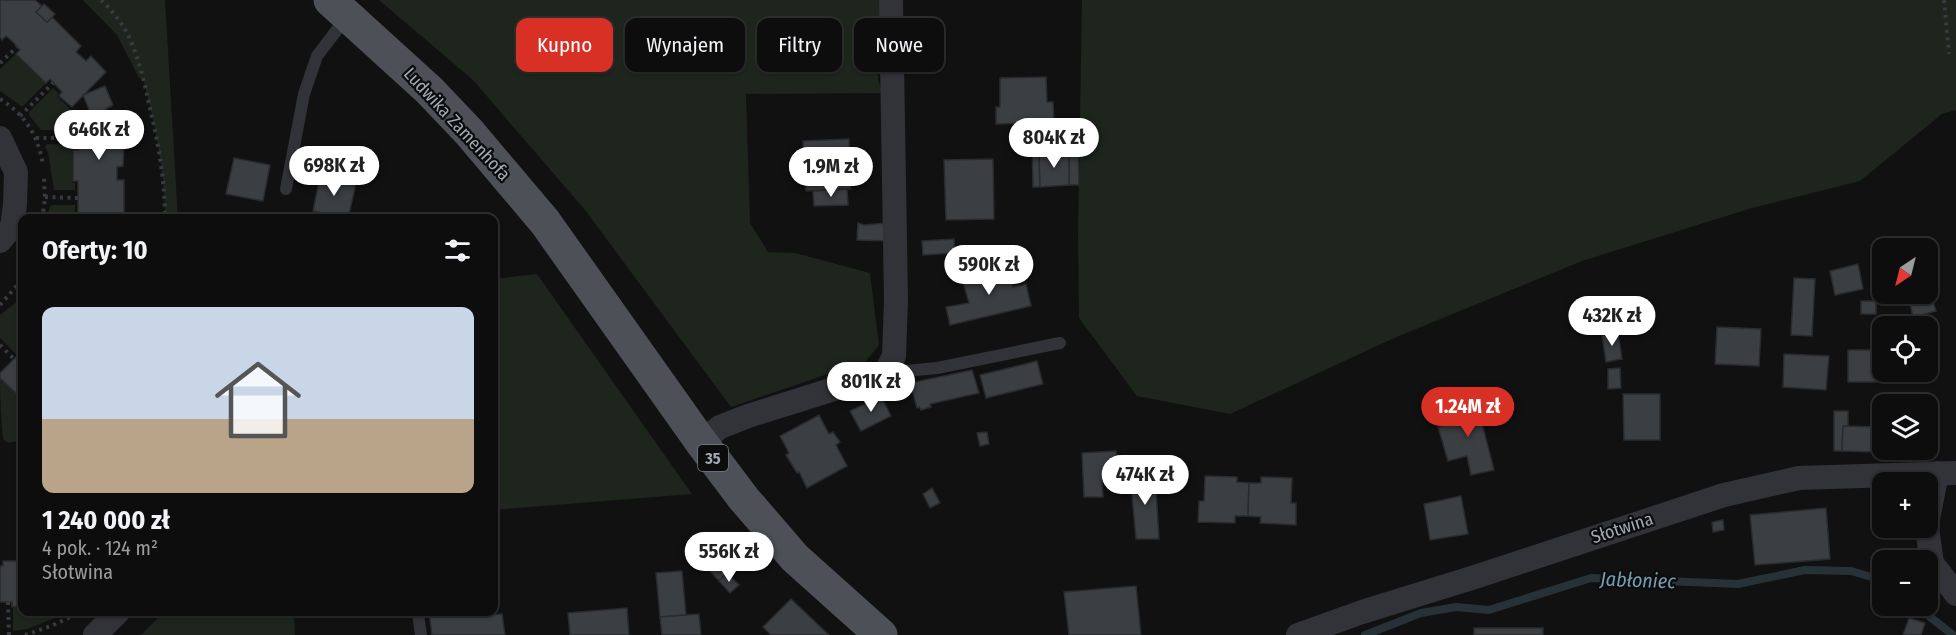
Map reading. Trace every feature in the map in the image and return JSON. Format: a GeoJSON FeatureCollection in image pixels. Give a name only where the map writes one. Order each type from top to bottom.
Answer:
{"type":"FeatureCollection","features":[{"type":"Feature","properties":{"kind":"main road","name":"Ludwika Zamenhofa"},"geometry":{"type":"LineString","coordinates":[[339,7],[429,90],[469,132],[545,222],[701,442]]}},
{"type":"Feature","properties":{"kind":"main road","name":"35"},"geometry":{"type":"LineString","coordinates":[[701,442],[744,499],[795,558],[881,635]]}},
{"type":"Feature","properties":{"kind":"street"},"geometry":{"type":"LineString","coordinates":[[701,442],[720,427],[748,416],[885,373],[894,356],[896,301],[891,0]]}},
{"type":"Feature","properties":{"kind":"street"},"geometry":{"type":"LineString","coordinates":[[0,138],[16,172],[12,228],[0,241]]}},
{"type":"Feature","properties":{"kind":"street"},"geometry":{"type":"LineString","coordinates":[[1938,493],[1946,473]]}},
{"type":"Feature","properties":{"kind":"street","name":"Słotwina"},"geometry":{"type":"LineString","coordinates":[[1298,635],[1362,612],[1724,495],[1799,478],[1946,473]]}},
{"type":"Feature","properties":{"kind":"street"},"geometry":{"type":"LineString","coordinates":[[1928,538],[1932,564],[1956,594]]}},
{"type":"Feature","properties":{"kind":"street"},"geometry":{"type":"LineString","coordinates":[[95,635],[114,616]]}},
{"type":"Feature","properties":{"kind":"lane"},"geometry":{"type":"LineString","coordinates":[[286,189],[304,94],[317,56],[339,7]]}},
{"type":"Feature","properties":{"kind":"lane"},"geometry":{"type":"LineString","coordinates":[[885,373],[937,368],[1060,343]]}},
{"type":"Feature","properties":{"kind":"lane"},"geometry":{"type":"LineString","coordinates":[[418,616],[421,635]]}},
{"type":"Feature","properties":{"kind":"path"},"geometry":{"type":"LineString","coordinates":[[101,0],[121,23],[138,60],[158,142],[164,179],[165,214]]}},
{"type":"Feature","properties":{"kind":"path"},"geometry":{"type":"LineString","coordinates":[[1944,0],[1949,54]]}},
{"type":"Feature","properties":{"kind":"path"},"geometry":{"type":"LineString","coordinates":[[0,63],[17,47]]}},
{"type":"Feature","properties":{"kind":"path"},"geometry":{"type":"LineString","coordinates":[[20,116],[53,83]]}},
{"type":"Feature","properties":{"kind":"path"},"geometry":{"type":"LineString","coordinates":[[36,138],[78,138]]}},
{"type":"Feature","properties":{"kind":"path"},"geometry":{"type":"LineString","coordinates":[[45,198],[78,198]]}},
{"type":"Feature","properties":{"kind":"path"},"geometry":{"type":"LineString","coordinates":[[0,305],[17,288]]}},
{"type":"Feature","properties":{"kind":"path"},"geometry":{"type":"LineString","coordinates":[[0,345],[14,359]]}},
{"type":"Feature","properties":{"kind":"path"},"geometry":{"type":"LineString","coordinates":[[8,602],[9,635]]}},
{"type":"Feature","properties":{"kind":"path"},"geometry":{"type":"LineString","coordinates":[[25,635],[72,616]]}},
{"type":"Feature","properties":{"kind":"shaded area"},"geometry":{"type":"Polygon","coordinates":[[[83,0],[165,0],[178,214],[165,214],[158,148],[143,79],[139,78],[117,35],[83,0]]]}},
{"type":"Feature","properties":{"kind":"shaded area"},"geometry":{"type":"Polygon","coordinates":[[[379,0],[881,0],[881,18],[854,18],[854,72],[878,72],[878,80],[883,93],[746,94],[750,223],[768,252],[795,253],[870,273],[879,345],[866,361],[731,407],[585,210],[473,80],[379,0]]]}},
{"type":"Feature","properties":{"kind":"shaded area"},"geometry":{"type":"Polygon","coordinates":[[[1082,0],[1956,0],[1956,110],[1942,114],[1860,181],[1752,208],[1582,261],[1394,338],[1230,414],[1137,396],[1079,318],[1078,232],[1082,0]]]}},
{"type":"Feature","properties":{"kind":"shaded area"},"geometry":{"type":"Polygon","coordinates":[[[16,54],[46,83],[22,107],[0,91],[0,69],[16,54]]]}},
{"type":"Feature","properties":{"kind":"shaded area"},"geometry":{"type":"Polygon","coordinates":[[[53,88],[59,94],[57,96],[76,115],[76,131],[41,130],[29,115],[30,111],[53,88]]]}},
{"type":"Feature","properties":{"kind":"shaded area"},"geometry":{"type":"Polygon","coordinates":[[[47,144],[75,145],[75,148],[72,148],[72,183],[75,183],[75,190],[54,190],[48,152],[45,147],[47,144]]]}},
{"type":"Feature","properties":{"kind":"shaded area"},"geometry":{"type":"Polygon","coordinates":[[[75,205],[75,214],[48,214],[50,206],[75,205]]]}},
{"type":"Feature","properties":{"kind":"shaded area"},"geometry":{"type":"Polygon","coordinates":[[[537,274],[692,494],[498,510],[498,279],[537,274]]]}},
{"type":"Feature","properties":{"kind":"shaded area"},"geometry":{"type":"Polygon","coordinates":[[[18,301],[18,352],[16,354],[0,338],[0,315],[18,301]]]}},
{"type":"Feature","properties":{"kind":"shaded area"},"geometry":{"type":"Polygon","coordinates":[[[0,378],[18,395],[18,441],[8,443],[3,439],[0,378]]]}},
{"type":"Feature","properties":{"kind":"shaded area"},"geometry":{"type":"Polygon","coordinates":[[[13,608],[18,608],[18,616],[60,616],[27,629],[13,631],[13,608]]]}},
{"type":"Feature","properties":{"kind":"shaded area"},"geometry":{"type":"Polygon","coordinates":[[[160,616],[294,616],[295,635],[141,635],[160,616]]]}},
{"type":"Feature","properties":{"kind":"building"},"geometry":{"type":"Polygon","coordinates":[[[0,0],[35,0],[42,6],[36,12],[47,22],[52,17],[81,46],[76,52],[86,61],[91,56],[106,72],[72,107],[59,96],[62,92],[50,79],[46,83],[16,54],[20,50],[13,42],[6,36],[2,40],[0,37],[0,0]]]}},
{"type":"Feature","properties":{"kind":"building"},"geometry":{"type":"Polygon","coordinates":[[[44,4],[55,14],[47,22],[36,12],[44,4]]]}},
{"type":"Feature","properties":{"kind":"building"},"geometry":{"type":"Polygon","coordinates":[[[1046,77],[1047,102],[1053,102],[1054,123],[996,124],[996,107],[1000,107],[1000,78],[1046,77]]]}},
{"type":"Feature","properties":{"kind":"building"},"geometry":{"type":"Polygon","coordinates":[[[105,86],[113,105],[106,109],[107,115],[124,115],[123,131],[117,131],[117,144],[124,145],[123,166],[117,167],[117,180],[124,180],[124,214],[78,214],[78,181],[73,181],[73,150],[78,150],[78,116],[91,115],[83,95],[105,86]]]}},
{"type":"Feature","properties":{"kind":"building"},"geometry":{"type":"Polygon","coordinates":[[[849,139],[851,189],[806,191],[803,141],[849,139]]]}},
{"type":"Feature","properties":{"kind":"building"},"geometry":{"type":"Polygon","coordinates":[[[1078,139],[1079,185],[1069,185],[1069,151],[1039,152],[1040,187],[1033,187],[1032,140],[1078,139]]]}},
{"type":"Feature","properties":{"kind":"building"},"geometry":{"type":"Polygon","coordinates":[[[1069,151],[1069,185],[1040,187],[1039,152],[1069,151]]]}},
{"type":"Feature","properties":{"kind":"building"},"geometry":{"type":"Polygon","coordinates":[[[234,158],[270,165],[263,201],[226,194],[234,158]]]}},
{"type":"Feature","properties":{"kind":"building"},"geometry":{"type":"Polygon","coordinates":[[[993,159],[994,219],[946,220],[944,160],[993,159]]]}},
{"type":"Feature","properties":{"kind":"building"},"geometry":{"type":"Polygon","coordinates":[[[320,176],[356,183],[349,214],[326,214],[313,211],[320,176]]]}},
{"type":"Feature","properties":{"kind":"building"},"geometry":{"type":"Polygon","coordinates":[[[847,189],[848,205],[814,206],[813,191],[847,189]]]}},
{"type":"Feature","properties":{"kind":"building"},"geometry":{"type":"Polygon","coordinates":[[[858,223],[864,225],[887,223],[887,241],[857,240],[858,223]]]}},
{"type":"Feature","properties":{"kind":"building"},"geometry":{"type":"Polygon","coordinates":[[[954,239],[955,253],[923,255],[922,241],[954,239]]]}},
{"type":"Feature","properties":{"kind":"building"},"geometry":{"type":"Polygon","coordinates":[[[1007,264],[1013,287],[1026,284],[1031,306],[950,325],[946,307],[969,303],[961,276],[1007,264]]]}},
{"type":"Feature","properties":{"kind":"building"},"geometry":{"type":"Polygon","coordinates":[[[1858,264],[1863,289],[1835,295],[1830,271],[1858,264]]]}},
{"type":"Feature","properties":{"kind":"building"},"geometry":{"type":"Polygon","coordinates":[[[1794,278],[1815,279],[1812,336],[1791,335],[1794,278]]]}},
{"type":"Feature","properties":{"kind":"building"},"geometry":{"type":"Polygon","coordinates":[[[1861,301],[1872,301],[1872,304],[1876,304],[1876,314],[1861,314],[1861,301]]]}},
{"type":"Feature","properties":{"kind":"building"},"geometry":{"type":"Polygon","coordinates":[[[1910,304],[1934,304],[1936,311],[1913,316],[1910,304]]]}},
{"type":"Feature","properties":{"kind":"building"},"geometry":{"type":"Polygon","coordinates":[[[1717,327],[1761,329],[1759,366],[1715,364],[1717,327]]]}},
{"type":"Feature","properties":{"kind":"building"},"geometry":{"type":"Polygon","coordinates":[[[1618,333],[1622,359],[1606,362],[1602,335],[1618,333]]]}},
{"type":"Feature","properties":{"kind":"building"},"geometry":{"type":"Polygon","coordinates":[[[1848,350],[1872,350],[1872,382],[1848,382],[1848,350]]]}},
{"type":"Feature","properties":{"kind":"building"},"geometry":{"type":"Polygon","coordinates":[[[1784,354],[1829,356],[1826,390],[1783,387],[1784,354]]]}},
{"type":"Feature","properties":{"kind":"building"},"geometry":{"type":"Polygon","coordinates":[[[18,355],[18,395],[0,378],[0,373],[18,355]]]}},
{"type":"Feature","properties":{"kind":"building"},"geometry":{"type":"Polygon","coordinates":[[[1037,361],[1043,384],[986,398],[980,375],[1037,361]]]}},
{"type":"Feature","properties":{"kind":"building"},"geometry":{"type":"Polygon","coordinates":[[[1620,368],[1621,388],[1608,389],[1608,369],[1620,368]]]}},
{"type":"Feature","properties":{"kind":"building"},"geometry":{"type":"Polygon","coordinates":[[[972,370],[979,393],[930,404],[931,407],[921,410],[917,408],[910,383],[972,370]]]}},
{"type":"Feature","properties":{"kind":"building"},"geometry":{"type":"Polygon","coordinates":[[[1623,394],[1660,394],[1660,440],[1624,440],[1623,394]]]}},
{"type":"Feature","properties":{"kind":"building"},"geometry":{"type":"Polygon","coordinates":[[[881,396],[891,416],[861,431],[850,411],[881,396]]]}},
{"type":"Feature","properties":{"kind":"building"},"geometry":{"type":"Polygon","coordinates":[[[1475,396],[1494,470],[1471,475],[1467,456],[1448,461],[1438,427],[1460,421],[1455,400],[1475,396]]]}},
{"type":"Feature","properties":{"kind":"building"},"geometry":{"type":"Polygon","coordinates":[[[1493,406],[1496,421],[1482,424],[1478,410],[1493,406]]]}},
{"type":"Feature","properties":{"kind":"building"},"geometry":{"type":"Polygon","coordinates":[[[1834,411],[1848,411],[1848,426],[1843,426],[1842,451],[1834,451],[1834,411]]]}},
{"type":"Feature","properties":{"kind":"building"},"geometry":{"type":"Polygon","coordinates":[[[819,415],[829,434],[833,432],[840,442],[836,445],[847,466],[807,488],[799,472],[797,473],[786,455],[789,453],[780,436],[819,415]]]}},
{"type":"Feature","properties":{"kind":"building"},"geometry":{"type":"Polygon","coordinates":[[[1843,426],[1872,427],[1872,452],[1842,451],[1843,426]]]}},
{"type":"Feature","properties":{"kind":"building"},"geometry":{"type":"Polygon","coordinates":[[[987,432],[989,444],[980,446],[977,433],[987,432]]]}},
{"type":"Feature","properties":{"kind":"building"},"geometry":{"type":"Polygon","coordinates":[[[1116,451],[1117,480],[1102,480],[1103,497],[1084,497],[1082,453],[1116,451]]]}},
{"type":"Feature","properties":{"kind":"building"},"geometry":{"type":"Polygon","coordinates":[[[1155,473],[1159,539],[1136,539],[1130,474],[1155,473]]]}},
{"type":"Feature","properties":{"kind":"building"},"geometry":{"type":"Polygon","coordinates":[[[1205,476],[1237,477],[1237,482],[1249,483],[1248,516],[1235,516],[1235,523],[1198,522],[1199,501],[1204,501],[1205,476]]]}},
{"type":"Feature","properties":{"kind":"building"},"geometry":{"type":"Polygon","coordinates":[[[1261,477],[1292,478],[1291,503],[1296,503],[1296,525],[1260,523],[1261,517],[1248,516],[1249,483],[1261,483],[1261,477]]]}},
{"type":"Feature","properties":{"kind":"building"},"geometry":{"type":"Polygon","coordinates":[[[932,488],[940,503],[930,508],[923,494],[932,488]]]}},
{"type":"Feature","properties":{"kind":"building"},"geometry":{"type":"Polygon","coordinates":[[[1461,496],[1468,534],[1430,540],[1424,504],[1461,496]]]}},
{"type":"Feature","properties":{"kind":"building"},"geometry":{"type":"Polygon","coordinates":[[[1826,508],[1830,559],[1755,565],[1750,515],[1826,508]]]}},
{"type":"Feature","properties":{"kind":"building"},"geometry":{"type":"Polygon","coordinates":[[[1723,520],[1724,530],[1713,532],[1712,522],[1723,520]]]}},
{"type":"Feature","properties":{"kind":"building"},"geometry":{"type":"Polygon","coordinates":[[[715,559],[727,573],[719,581],[707,568],[715,559]]]}},
{"type":"Feature","properties":{"kind":"building"},"geometry":{"type":"Polygon","coordinates":[[[3,561],[18,561],[18,606],[12,607],[12,602],[0,602],[0,566],[3,566],[3,561]]]}},
{"type":"Feature","properties":{"kind":"building"},"geometry":{"type":"Polygon","coordinates":[[[682,571],[686,615],[660,617],[656,573],[682,571]]]}},
{"type":"Feature","properties":{"kind":"building"},"geometry":{"type":"Polygon","coordinates":[[[727,573],[739,585],[730,593],[719,581],[727,573]]]}},
{"type":"Feature","properties":{"kind":"building"},"geometry":{"type":"Polygon","coordinates":[[[1136,586],[1141,635],[1069,635],[1064,592],[1136,586]]]}},
{"type":"Feature","properties":{"kind":"building"},"geometry":{"type":"Polygon","coordinates":[[[791,599],[829,635],[771,635],[763,627],[791,599]]]}},
{"type":"Feature","properties":{"kind":"building"},"geometry":{"type":"Polygon","coordinates":[[[627,608],[629,635],[570,635],[568,613],[627,608]]]}},
{"type":"Feature","properties":{"kind":"building"},"geometry":{"type":"Polygon","coordinates":[[[502,614],[505,635],[432,635],[430,616],[498,616],[502,614]]]}},
{"type":"Feature","properties":{"kind":"building"},"geometry":{"type":"Polygon","coordinates":[[[699,614],[701,635],[662,635],[660,617],[699,614]]]}},
{"type":"Feature","properties":{"kind":"building"},"geometry":{"type":"Polygon","coordinates":[[[1909,618],[1925,623],[1921,635],[1903,635],[1909,618]]]}},
{"type":"Feature","properties":{"kind":"building"},"geometry":{"type":"Polygon","coordinates":[[[1474,628],[1543,628],[1543,635],[1474,635],[1474,628]]]}},
{"type":"Feature","properties":{"kind":"waterway","name":"Jabłoniec"},"geometry":{"type":"LineString","coordinates":[[1365,635],[1421,613],[1456,607],[1489,610],[1591,578],[1738,584],[1805,570],[1851,571],[1872,577]]}},
{"type":"Feature","properties":{"kind":"waterway","name":"Jabłoniec"},"geometry":{"type":"LineString","coordinates":[[1929,616],[1953,635]]}}]}
